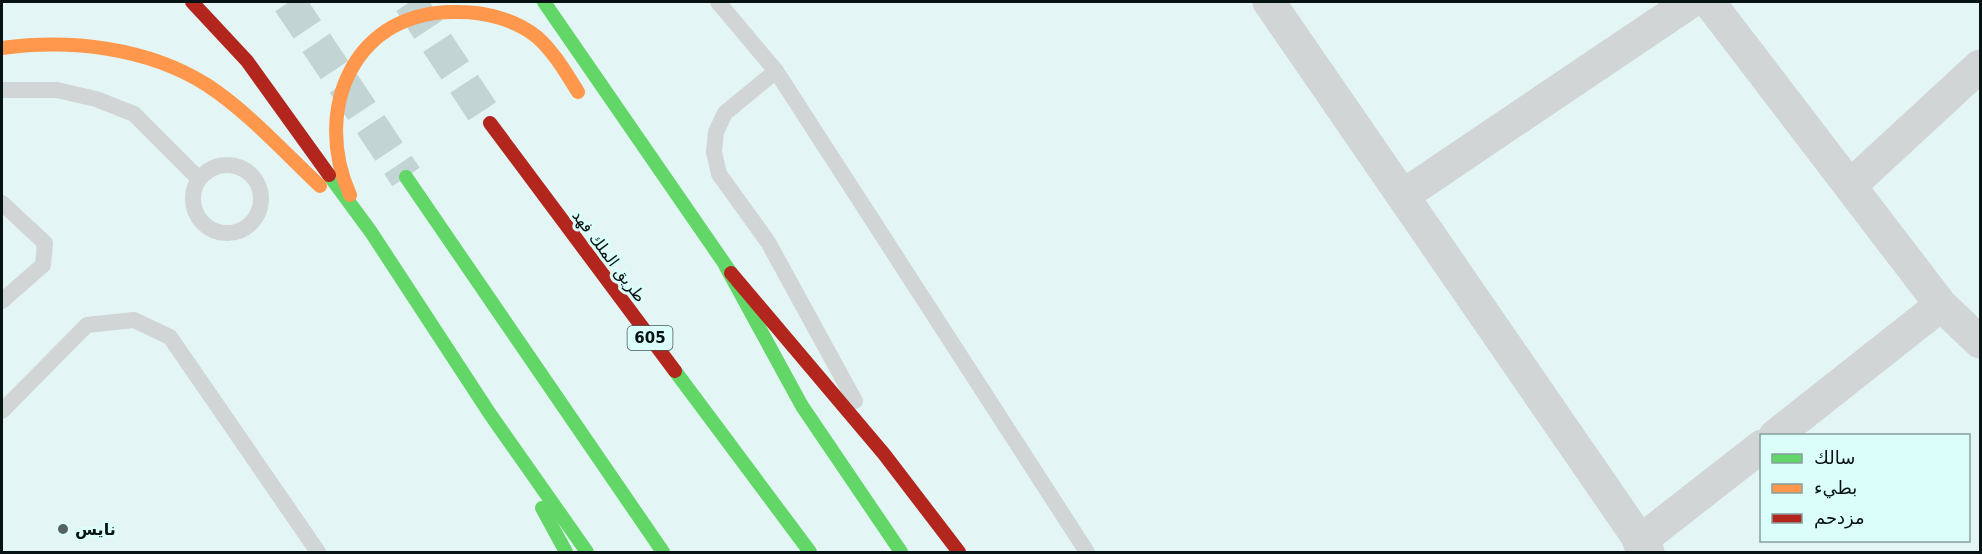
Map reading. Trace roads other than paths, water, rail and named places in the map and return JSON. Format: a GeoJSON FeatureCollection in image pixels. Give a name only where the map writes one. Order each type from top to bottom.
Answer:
{"type":"FeatureCollection","features":[{"type":"Feature","properties":{"kind":"main road"},"geometry":{"type":"LineString","coordinates":[[192,2],[247,60],[371,232],[490,414],[587,552]]}},
{"type":"Feature","properties":{"kind":"main road"},"geometry":{"type":"LineString","coordinates":[[544,2],[726,267],[884,454],[959,552]]}},
{"type":"Feature","properties":{"kind":"main road"},"geometry":{"type":"LineString","coordinates":[[371,232],[342,181],[333,147],[335,113],[343,88],[357,60],[372,42],[395,25],[426,14],[458,10],[498,15],[531,33],[555,58],[587,105]]}},
{"type":"Feature","properties":{"kind":"main road"},"geometry":{"type":"LineString","coordinates":[[2,48],[31,43],[91,46],[145,59],[199,80],[232,106],[371,232]]}},
{"type":"Feature","properties":{"kind":"main road"},"geometry":{"type":"LineString","coordinates":[[590,44],[651,160]]}},
{"type":"Feature","properties":{"kind":"main road","name":"طريق الملك فهد"},"geometry":{"type":"LineString","coordinates":[[490,123],[810,552]]}},
{"type":"Feature","properties":{"kind":"main road"},"geometry":{"type":"LineString","coordinates":[[406,177],[663,552]]}},
{"type":"Feature","properties":{"kind":"main road"},"geometry":{"type":"LineString","coordinates":[[657,194],[706,240]]}},
{"type":"Feature","properties":{"kind":"main road"},"geometry":{"type":"LineString","coordinates":[[726,267],[802,406],[901,552]]}},
{"type":"Feature","properties":{"kind":"main road"},"geometry":{"type":"LineString","coordinates":[[490,414],[566,552]]}},
{"type":"Feature","properties":{"kind":"street"},"geometry":{"type":"LineString","coordinates":[[1269,2],[1404,195],[1644,547],[1760,447]]}},
{"type":"Feature","properties":{"kind":"street"},"geometry":{"type":"LineString","coordinates":[[1404,195],[1690,2]]}},
{"type":"Feature","properties":{"kind":"street"},"geometry":{"type":"LineString","coordinates":[[1709,2],[1941,305],[1980,342]]}},
{"type":"Feature","properties":{"kind":"street"},"geometry":{"type":"LineString","coordinates":[[1851,185],[1980,66]]}},
{"type":"Feature","properties":{"kind":"street"},"geometry":{"type":"LineString","coordinates":[[1776,434],[1941,305]]}},
{"type":"Feature","properties":{"kind":"lane"},"geometry":{"type":"LineString","coordinates":[[718,2],[776,71],[1087,552]]}},
{"type":"Feature","properties":{"kind":"lane"},"geometry":{"type":"LineString","coordinates":[[776,71],[725,113],[716,132],[714,152],[719,174],[768,242],[884,454]]}},
{"type":"Feature","properties":{"kind":"lane"},"geometry":{"type":"LineString","coordinates":[[2,90],[57,90],[96,99],[134,114],[199,179]]}},
{"type":"Feature","properties":{"kind":"lane"},"geometry":{"type":"LineString","coordinates":[[218,166],[240,168],[250,174],[261,193],[257,216],[241,231],[230,233],[209,228],[201,221],[193,201],[199,179],[218,166]]}},
{"type":"Feature","properties":{"kind":"lane"},"geometry":{"type":"LineString","coordinates":[[2,203],[45,243],[43,265],[2,301]]}},
{"type":"Feature","properties":{"kind":"lane"},"geometry":{"type":"LineString","coordinates":[[2,411],[87,325],[134,320],[152,328],[170,337],[318,552]]}},
{"type":"Feature","properties":{"kind":"tunnel"},"geometry":{"type":"LineString","coordinates":[[289,2],[406,177]]}},
{"type":"Feature","properties":{"kind":"tunnel"},"geometry":{"type":"LineString","coordinates":[[410,2],[490,123]]}},
{"type":"Feature","properties":{"kind":"place","name":"نايس"},"geometry":{"type":"Point","coordinates":[63,529]}}]}
